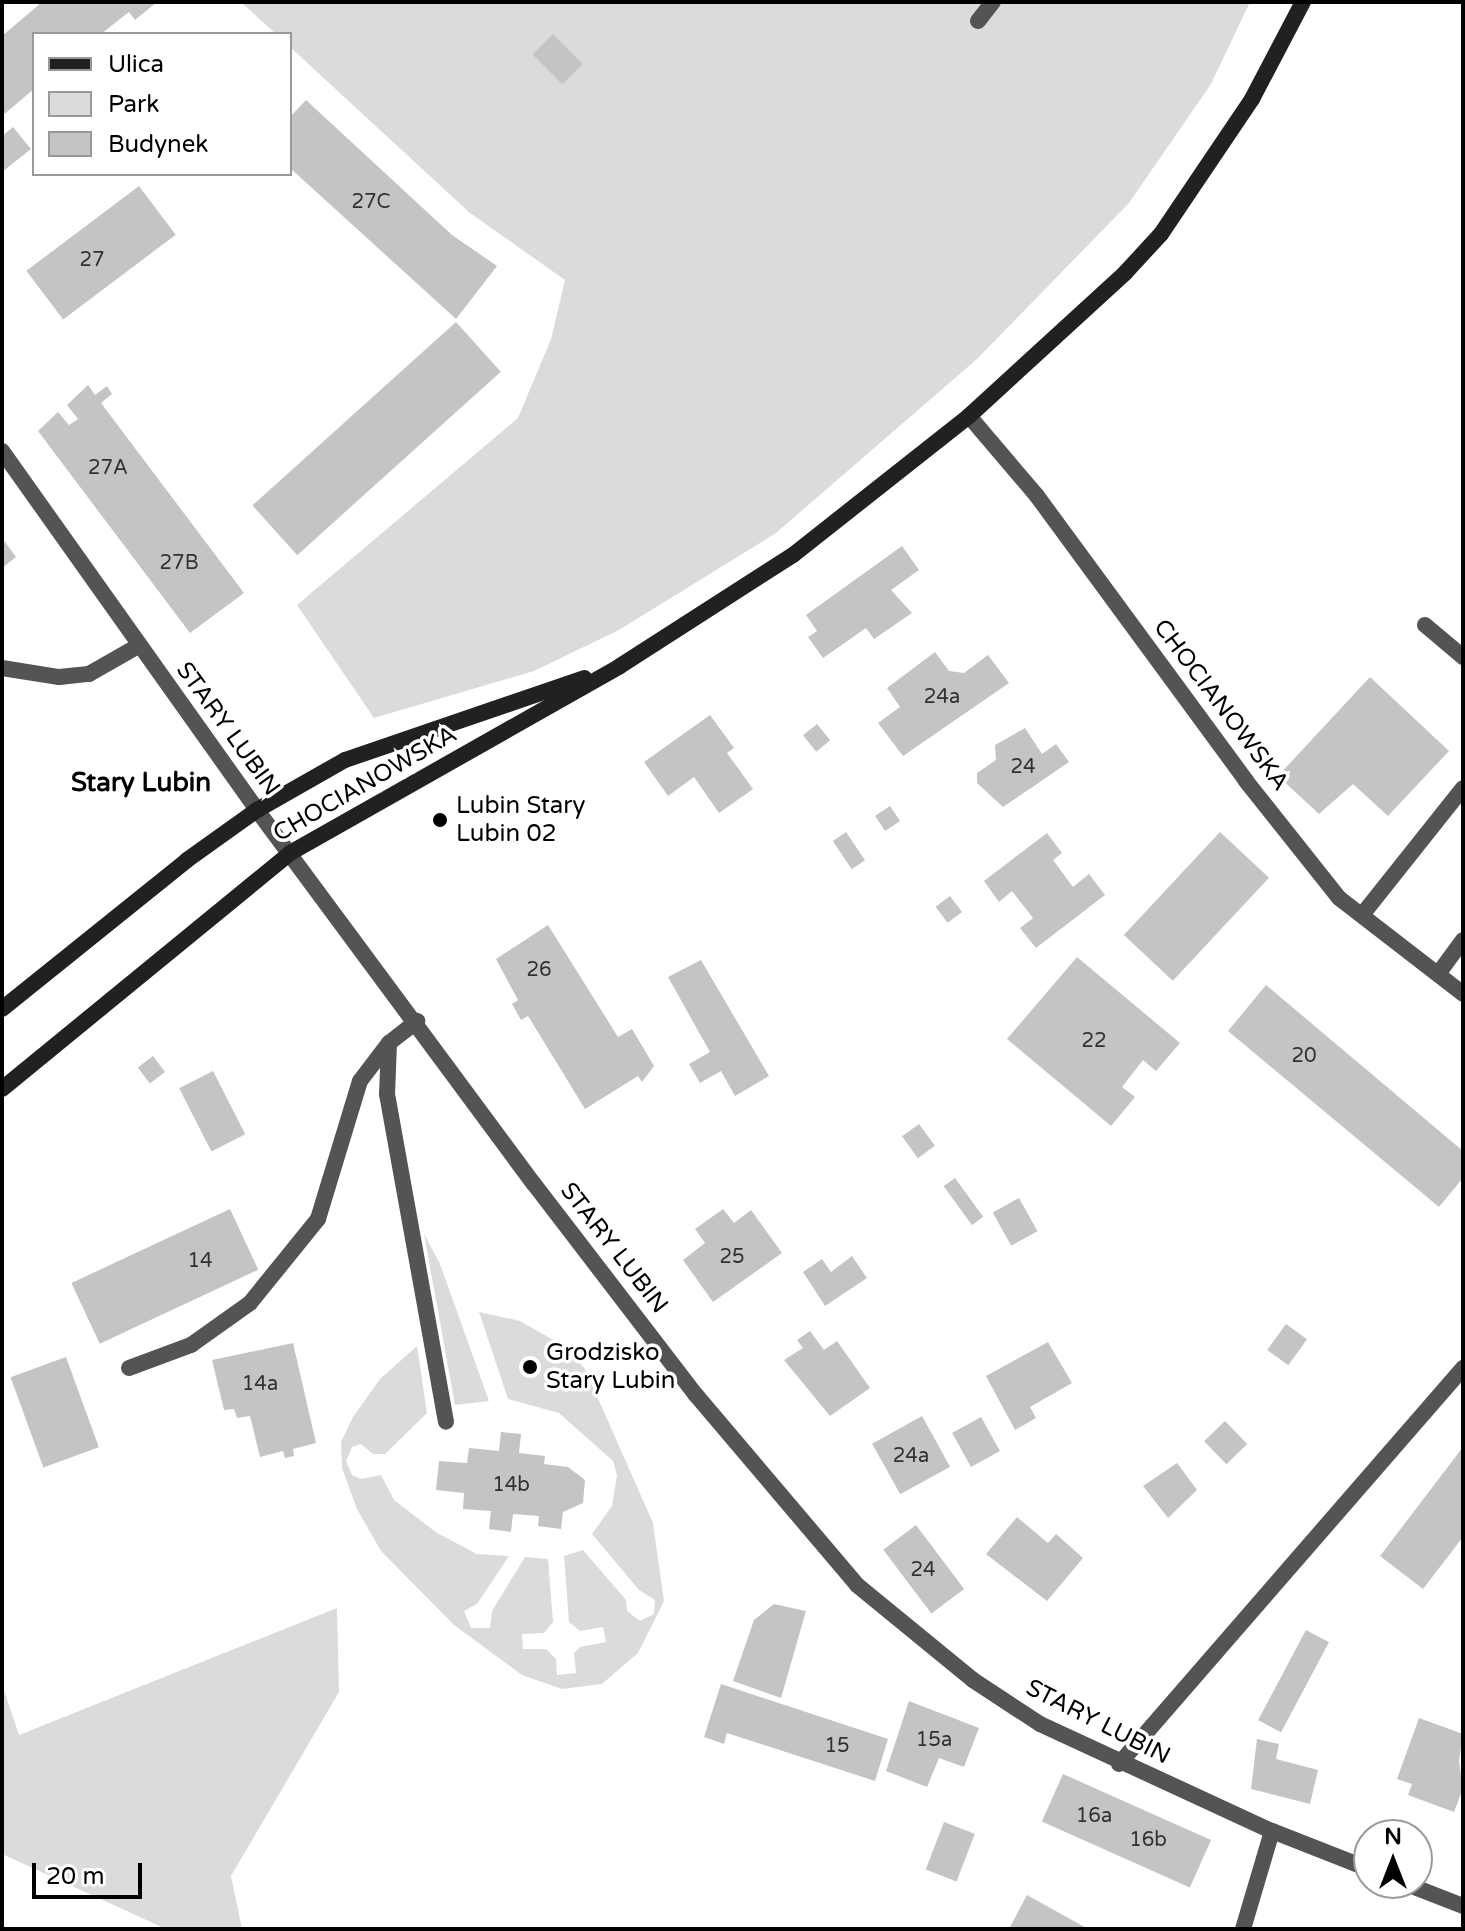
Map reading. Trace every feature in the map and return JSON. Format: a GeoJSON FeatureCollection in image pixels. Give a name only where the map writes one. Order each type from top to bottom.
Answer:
{"type":"FeatureCollection","features":[{"type":"Feature","properties":{"kind":"street"},"geometry":{"type":"LineString","coordinates":[[978,21],[993,2]]}},
{"type":"Feature","properties":{"kind":"street","name":"CHOCIANOWSKA"},"geometry":{"type":"LineString","coordinates":[[2,1089],[290,853],[620,666],[793,555],[969,416],[1125,273],[1161,234],[1252,99],[1303,2]]}},
{"type":"Feature","properties":{"kind":"street","name":"CHOCIANOWSKA"},"geometry":{"type":"LineString","coordinates":[[969,416],[1037,496],[1246,781],[1339,898],[1463,994]]}},
{"type":"Feature","properties":{"kind":"street","name":"STARY LUBIN"},"geometry":{"type":"LineString","coordinates":[[2,451],[257,810],[417,1021],[534,1184],[696,1395],[857,1585],[973,1680],[1040,1724],[1119,1764],[1353,1863]]}},
{"type":"Feature","properties":{"kind":"street"},"geometry":{"type":"LineString","coordinates":[[1425,625],[1463,657]]}},
{"type":"Feature","properties":{"kind":"street"},"geometry":{"type":"LineString","coordinates":[[2,668],[59,677],[89,674],[138,646]]}},
{"type":"Feature","properties":{"kind":"street","name":"CHOCIANOWSKA"},"geometry":{"type":"LineString","coordinates":[[2,1009],[257,810],[383,744],[620,666]]}},
{"type":"Feature","properties":{"kind":"street"},"geometry":{"type":"LineString","coordinates":[[1362,915],[1463,788]]}},
{"type":"Feature","properties":{"kind":"street"},"geometry":{"type":"LineString","coordinates":[[1438,974],[1463,940]]}},
{"type":"Feature","properties":{"kind":"street"},"geometry":{"type":"LineString","coordinates":[[129,1368],[191,1345],[250,1303],[318,1219],[360,1081],[389,1043],[417,1021]]}},
{"type":"Feature","properties":{"kind":"street"},"geometry":{"type":"LineString","coordinates":[[389,1043],[387,1094],[446,1422]]}},
{"type":"Feature","properties":{"kind":"street"},"geometry":{"type":"LineString","coordinates":[[1119,1764],[1463,1368]]}},
{"type":"Feature","properties":{"kind":"street"},"geometry":{"type":"LineString","coordinates":[[1243,1929],[1272,1831]]}},
{"type":"Feature","properties":{"kind":"street"},"geometry":{"type":"LineString","coordinates":[[1433,1894],[1463,1906]]}},
{"type":"Feature","properties":{"kind":"green space"},"geometry":{"type":"Polygon","coordinates":[[[241,2],[1250,2],[1211,84],[1129,203],[977,359],[776,533],[619,630],[534,671],[374,718],[297,605],[518,418],[551,339],[565,280],[470,213],[292,49],[292,32],[274,32],[241,2]]]}},
{"type":"Feature","properties":{"kind":"green space"},"geometry":{"type":"Polygon","coordinates":[[[424,1234],[440,1264],[489,1401],[455,1405],[424,1234]]]}},
{"type":"Feature","properties":{"kind":"green space"},"geometry":{"type":"Polygon","coordinates":[[[479,1312],[520,1321],[564,1346],[585,1369],[653,1523],[664,1601],[638,1653],[602,1684],[562,1689],[522,1675],[454,1625],[381,1551],[357,1509],[342,1468],[341,1442],[353,1417],[380,1379],[417,1346],[427,1413],[385,1454],[373,1454],[361,1444],[352,1447],[346,1461],[352,1475],[361,1479],[381,1475],[394,1500],[437,1533],[477,1554],[509,1556],[477,1604],[464,1611],[471,1628],[490,1628],[492,1611],[525,1557],[548,1559],[553,1622],[544,1633],[522,1634],[523,1649],[546,1649],[556,1659],[557,1675],[576,1673],[574,1653],[580,1647],[606,1642],[603,1627],[580,1631],[569,1622],[564,1556],[583,1550],[626,1600],[627,1611],[640,1621],[654,1614],[655,1600],[639,1590],[592,1534],[612,1506],[617,1475],[613,1461],[559,1413],[508,1399],[479,1312]]]}},
{"type":"Feature","properties":{"kind":"green space"},"geometry":{"type":"Polygon","coordinates":[[[337,1608],[339,1692],[231,1876],[242,1929],[166,1929],[2,1854],[2,1684],[19,1735],[337,1608]]]}},
{"type":"Feature","properties":{"kind":"building"},"geometry":{"type":"Polygon","coordinates":[[[42,2],[157,2],[135,20],[129,12],[104,32],[32,32],[32,91],[2,116],[2,36],[42,2]]]}},
{"type":"Feature","properties":{"kind":"building"},"geometry":{"type":"Polygon","coordinates":[[[553,34],[583,64],[562,84],[532,55],[553,34]]]}},
{"type":"Feature","properties":{"kind":"building"},"geometry":{"type":"Polygon","coordinates":[[[306,100],[452,235],[497,266],[456,319],[292,170],[292,115],[306,100]]]}},
{"type":"Feature","properties":{"kind":"building"},"geometry":{"type":"Polygon","coordinates":[[[13,127],[31,149],[2,172],[2,136],[13,127]]]}},
{"type":"Feature","properties":{"kind":"building"},"geometry":{"type":"Polygon","coordinates":[[[139,186],[176,235],[63,320],[26,271],[139,186]]]}},
{"type":"Feature","properties":{"kind":"building"},"geometry":{"type":"Polygon","coordinates":[[[456,322],[501,372],[297,555],[252,505],[456,322]]]}},
{"type":"Feature","properties":{"kind":"building"},"geometry":{"type":"Polygon","coordinates":[[[88,385],[95,395],[107,386],[112,394],[101,403],[244,593],[190,633],[38,431],[58,412],[69,425],[78,419],[67,405],[88,385]]]}},
{"type":"Feature","properties":{"kind":"building"},"geometry":{"type":"Polygon","coordinates":[[[2,538],[16,557],[2,568],[2,538]]]}},
{"type":"Feature","properties":{"kind":"building"},"geometry":{"type":"Polygon","coordinates":[[[902,546],[919,570],[891,590],[912,613],[874,639],[866,628],[823,658],[808,637],[817,631],[806,615],[902,546]]]}},
{"type":"Feature","properties":{"kind":"building"},"geometry":{"type":"Polygon","coordinates":[[[935,652],[949,671],[964,673],[988,655],[1009,683],[903,756],[878,723],[900,707],[887,688],[935,652]]]}},
{"type":"Feature","properties":{"kind":"building"},"geometry":{"type":"Polygon","coordinates":[[[1370,677],[1449,751],[1388,816],[1353,784],[1319,814],[1278,776],[1370,677]]]}},
{"type":"Feature","properties":{"kind":"building"},"geometry":{"type":"Polygon","coordinates":[[[710,715],[734,748],[727,753],[753,789],[719,813],[694,777],[668,796],[644,762],[710,715]]]}},
{"type":"Feature","properties":{"kind":"building"},"geometry":{"type":"Polygon","coordinates":[[[817,724],[830,740],[816,752],[803,735],[817,724]]]}},
{"type":"Feature","properties":{"kind":"building"},"geometry":{"type":"Polygon","coordinates":[[[1025,728],[1042,754],[1056,744],[1069,762],[1003,807],[977,783],[977,773],[996,760],[995,745],[1025,728]]]}},
{"type":"Feature","properties":{"kind":"building"},"geometry":{"type":"Polygon","coordinates":[[[890,806],[900,821],[885,831],[875,816],[890,806]]]}},
{"type":"Feature","properties":{"kind":"building"},"geometry":{"type":"Polygon","coordinates":[[[846,832],[865,860],[852,869],[833,841],[846,832]]]}},
{"type":"Feature","properties":{"kind":"building"},"geometry":{"type":"Polygon","coordinates":[[[1220,832],[1269,878],[1173,981],[1124,935],[1220,832]]]}},
{"type":"Feature","properties":{"kind":"building"},"geometry":{"type":"Polygon","coordinates":[[[1047,833],[1062,853],[1053,860],[1073,887],[1089,874],[1105,895],[1036,948],[1020,928],[1033,918],[1012,891],[999,902],[984,881],[1047,833]]]}},
{"type":"Feature","properties":{"kind":"building"},"geometry":{"type":"Polygon","coordinates":[[[950,896],[962,912],[948,923],[936,907],[950,896]]]}},
{"type":"Feature","properties":{"kind":"building"},"geometry":{"type":"Polygon","coordinates":[[[548,925],[618,1037],[632,1029],[654,1066],[642,1082],[638,1076],[585,1109],[528,1016],[521,1020],[512,1004],[518,1000],[496,959],[548,925]]]}},
{"type":"Feature","properties":{"kind":"building"},"geometry":{"type":"Polygon","coordinates":[[[1077,957],[1180,1043],[1156,1071],[1143,1060],[1122,1087],[1135,1097],[1111,1126],[1007,1039],[1077,957]]]}},
{"type":"Feature","properties":{"kind":"building"},"geometry":{"type":"Polygon","coordinates":[[[701,960],[769,1076],[735,1096],[721,1071],[700,1083],[689,1064],[710,1052],[668,977],[701,960]]]}},
{"type":"Feature","properties":{"kind":"building"},"geometry":{"type":"Polygon","coordinates":[[[1266,985],[1463,1151],[1463,1178],[1439,1207],[1228,1031],[1266,985]]]}},
{"type":"Feature","properties":{"kind":"building"},"geometry":{"type":"Polygon","coordinates":[[[153,1056],[165,1072],[150,1083],[138,1067],[153,1056]]]}},
{"type":"Feature","properties":{"kind":"building"},"geometry":{"type":"Polygon","coordinates":[[[213,1071],[245,1134],[211,1152],[179,1088],[213,1071]]]}},
{"type":"Feature","properties":{"kind":"building"},"geometry":{"type":"Polygon","coordinates":[[[919,1124],[935,1146],[918,1158],[902,1136],[919,1124]]]}},
{"type":"Feature","properties":{"kind":"building"},"geometry":{"type":"Polygon","coordinates":[[[955,1178],[983,1217],[972,1225],[944,1186],[955,1178]]]}},
{"type":"Feature","properties":{"kind":"building"},"geometry":{"type":"Polygon","coordinates":[[[1019,1198],[1037,1231],[1011,1246],[993,1213],[1019,1198]]]}},
{"type":"Feature","properties":{"kind":"building"},"geometry":{"type":"Polygon","coordinates":[[[230,1209],[258,1270],[100,1344],[71,1283],[230,1209]]]}},
{"type":"Feature","properties":{"kind":"building"},"geometry":{"type":"Polygon","coordinates":[[[723,1209],[734,1223],[751,1210],[782,1253],[713,1302],[683,1260],[705,1243],[695,1229],[723,1209]]]}},
{"type":"Feature","properties":{"kind":"building"},"geometry":{"type":"Polygon","coordinates":[[[852,1256],[867,1278],[825,1306],[803,1272],[822,1259],[831,1272],[852,1256]]]}},
{"type":"Feature","properties":{"kind":"building"},"geometry":{"type":"Polygon","coordinates":[[[1286,1324],[1307,1339],[1288,1365],[1267,1350],[1286,1324]]]}},
{"type":"Feature","properties":{"kind":"building"},"geometry":{"type":"Polygon","coordinates":[[[810,1331],[824,1350],[837,1341],[870,1388],[830,1416],[784,1360],[803,1348],[797,1340],[810,1331]]]}},
{"type":"Feature","properties":{"kind":"building"},"geometry":{"type":"Polygon","coordinates":[[[1048,1342],[1072,1383],[1030,1407],[1036,1418],[1015,1430],[986,1376],[1048,1342]]]}},
{"type":"Feature","properties":{"kind":"building"},"geometry":{"type":"Polygon","coordinates":[[[293,1343],[316,1443],[293,1449],[294,1456],[285,1458],[283,1451],[260,1457],[250,1416],[237,1418],[234,1409],[224,1410],[212,1360],[293,1343]]]}},
{"type":"Feature","properties":{"kind":"building"},"geometry":{"type":"Polygon","coordinates":[[[66,1357],[99,1447],[43,1467],[11,1377],[66,1357]]]}},
{"type":"Feature","properties":{"kind":"building"},"geometry":{"type":"Polygon","coordinates":[[[922,1416],[950,1467],[900,1494],[872,1444],[922,1416]]]}},
{"type":"Feature","properties":{"kind":"building"},"geometry":{"type":"Polygon","coordinates":[[[981,1417],[1000,1451],[971,1467],[952,1433],[981,1417]]]}},
{"type":"Feature","properties":{"kind":"building"},"geometry":{"type":"Polygon","coordinates":[[[1225,1421],[1247,1444],[1226,1464],[1204,1441],[1225,1421]]]}},
{"type":"Feature","properties":{"kind":"building"},"geometry":{"type":"Polygon","coordinates":[[[501,1432],[521,1434],[519,1453],[545,1456],[544,1464],[568,1467],[585,1480],[583,1503],[563,1512],[561,1529],[538,1526],[539,1516],[513,1514],[511,1532],[489,1529],[491,1511],[463,1509],[464,1493],[436,1490],[439,1461],[467,1463],[469,1448],[499,1451],[501,1432]]]}},
{"type":"Feature","properties":{"kind":"building"},"geometry":{"type":"Polygon","coordinates":[[[1463,1447],[1463,1537],[1423,1589],[1380,1556],[1463,1447]]]}},
{"type":"Feature","properties":{"kind":"building"},"geometry":{"type":"Polygon","coordinates":[[[1177,1463],[1197,1490],[1168,1518],[1143,1486],[1177,1463]]]}},
{"type":"Feature","properties":{"kind":"building"},"geometry":{"type":"Polygon","coordinates":[[[1017,1517],[1048,1543],[1056,1534],[1083,1558],[1047,1601],[986,1554],[1017,1517]]]}},
{"type":"Feature","properties":{"kind":"building"},"geometry":{"type":"Polygon","coordinates":[[[916,1525],[964,1589],[931,1614],[883,1550],[916,1525]]]}},
{"type":"Feature","properties":{"kind":"building"},"geometry":{"type":"Polygon","coordinates":[[[774,1604],[806,1611],[781,1698],[733,1681],[754,1620],[774,1604]]]}},
{"type":"Feature","properties":{"kind":"building"},"geometry":{"type":"Polygon","coordinates":[[[1306,1630],[1329,1642],[1281,1732],[1258,1720],[1306,1630]]]}},
{"type":"Feature","properties":{"kind":"building"},"geometry":{"type":"Polygon","coordinates":[[[721,1684],[888,1739],[875,1781],[727,1733],[724,1744],[704,1737],[721,1684]]]}},
{"type":"Feature","properties":{"kind":"building"},"geometry":{"type":"Polygon","coordinates":[[[909,1701],[979,1728],[964,1767],[939,1758],[927,1787],[886,1771],[909,1701]]]}},
{"type":"Feature","properties":{"kind":"building"},"geometry":{"type":"Polygon","coordinates":[[[1419,1718],[1463,1734],[1459,1761],[1463,1788],[1454,1812],[1408,1795],[1412,1784],[1397,1779],[1419,1718]]]}},
{"type":"Feature","properties":{"kind":"building"},"geometry":{"type":"Polygon","coordinates":[[[1257,1739],[1279,1744],[1276,1759],[1318,1770],[1310,1804],[1251,1789],[1257,1739]]]}},
{"type":"Feature","properties":{"kind":"building"},"geometry":{"type":"Polygon","coordinates":[[[1063,1774],[1211,1840],[1190,1887],[1042,1822],[1063,1774]]]}},
{"type":"Feature","properties":{"kind":"building"},"geometry":{"type":"Polygon","coordinates":[[[944,1822],[975,1834],[957,1881],[926,1870],[944,1822]]]}},
{"type":"Feature","properties":{"kind":"building"},"geometry":{"type":"Polygon","coordinates":[[[1027,1895],[1088,1929],[1009,1929],[1027,1895]]]}},
{"type":"Feature","properties":{"kind":"place","name":"Lubin Stary Lubin 02"},"geometry":{"type":"Point","coordinates":[440,820]}},
{"type":"Feature","properties":{"kind":"place","name":"Grodzisko Stary Lubin"},"geometry":{"type":"Point","coordinates":[530,1367]}},
{"type":"Feature","properties":{"kind":"district","name":"Stary Lubin"},"geometry":{"type":"Point","coordinates":[141,783]}}]}
